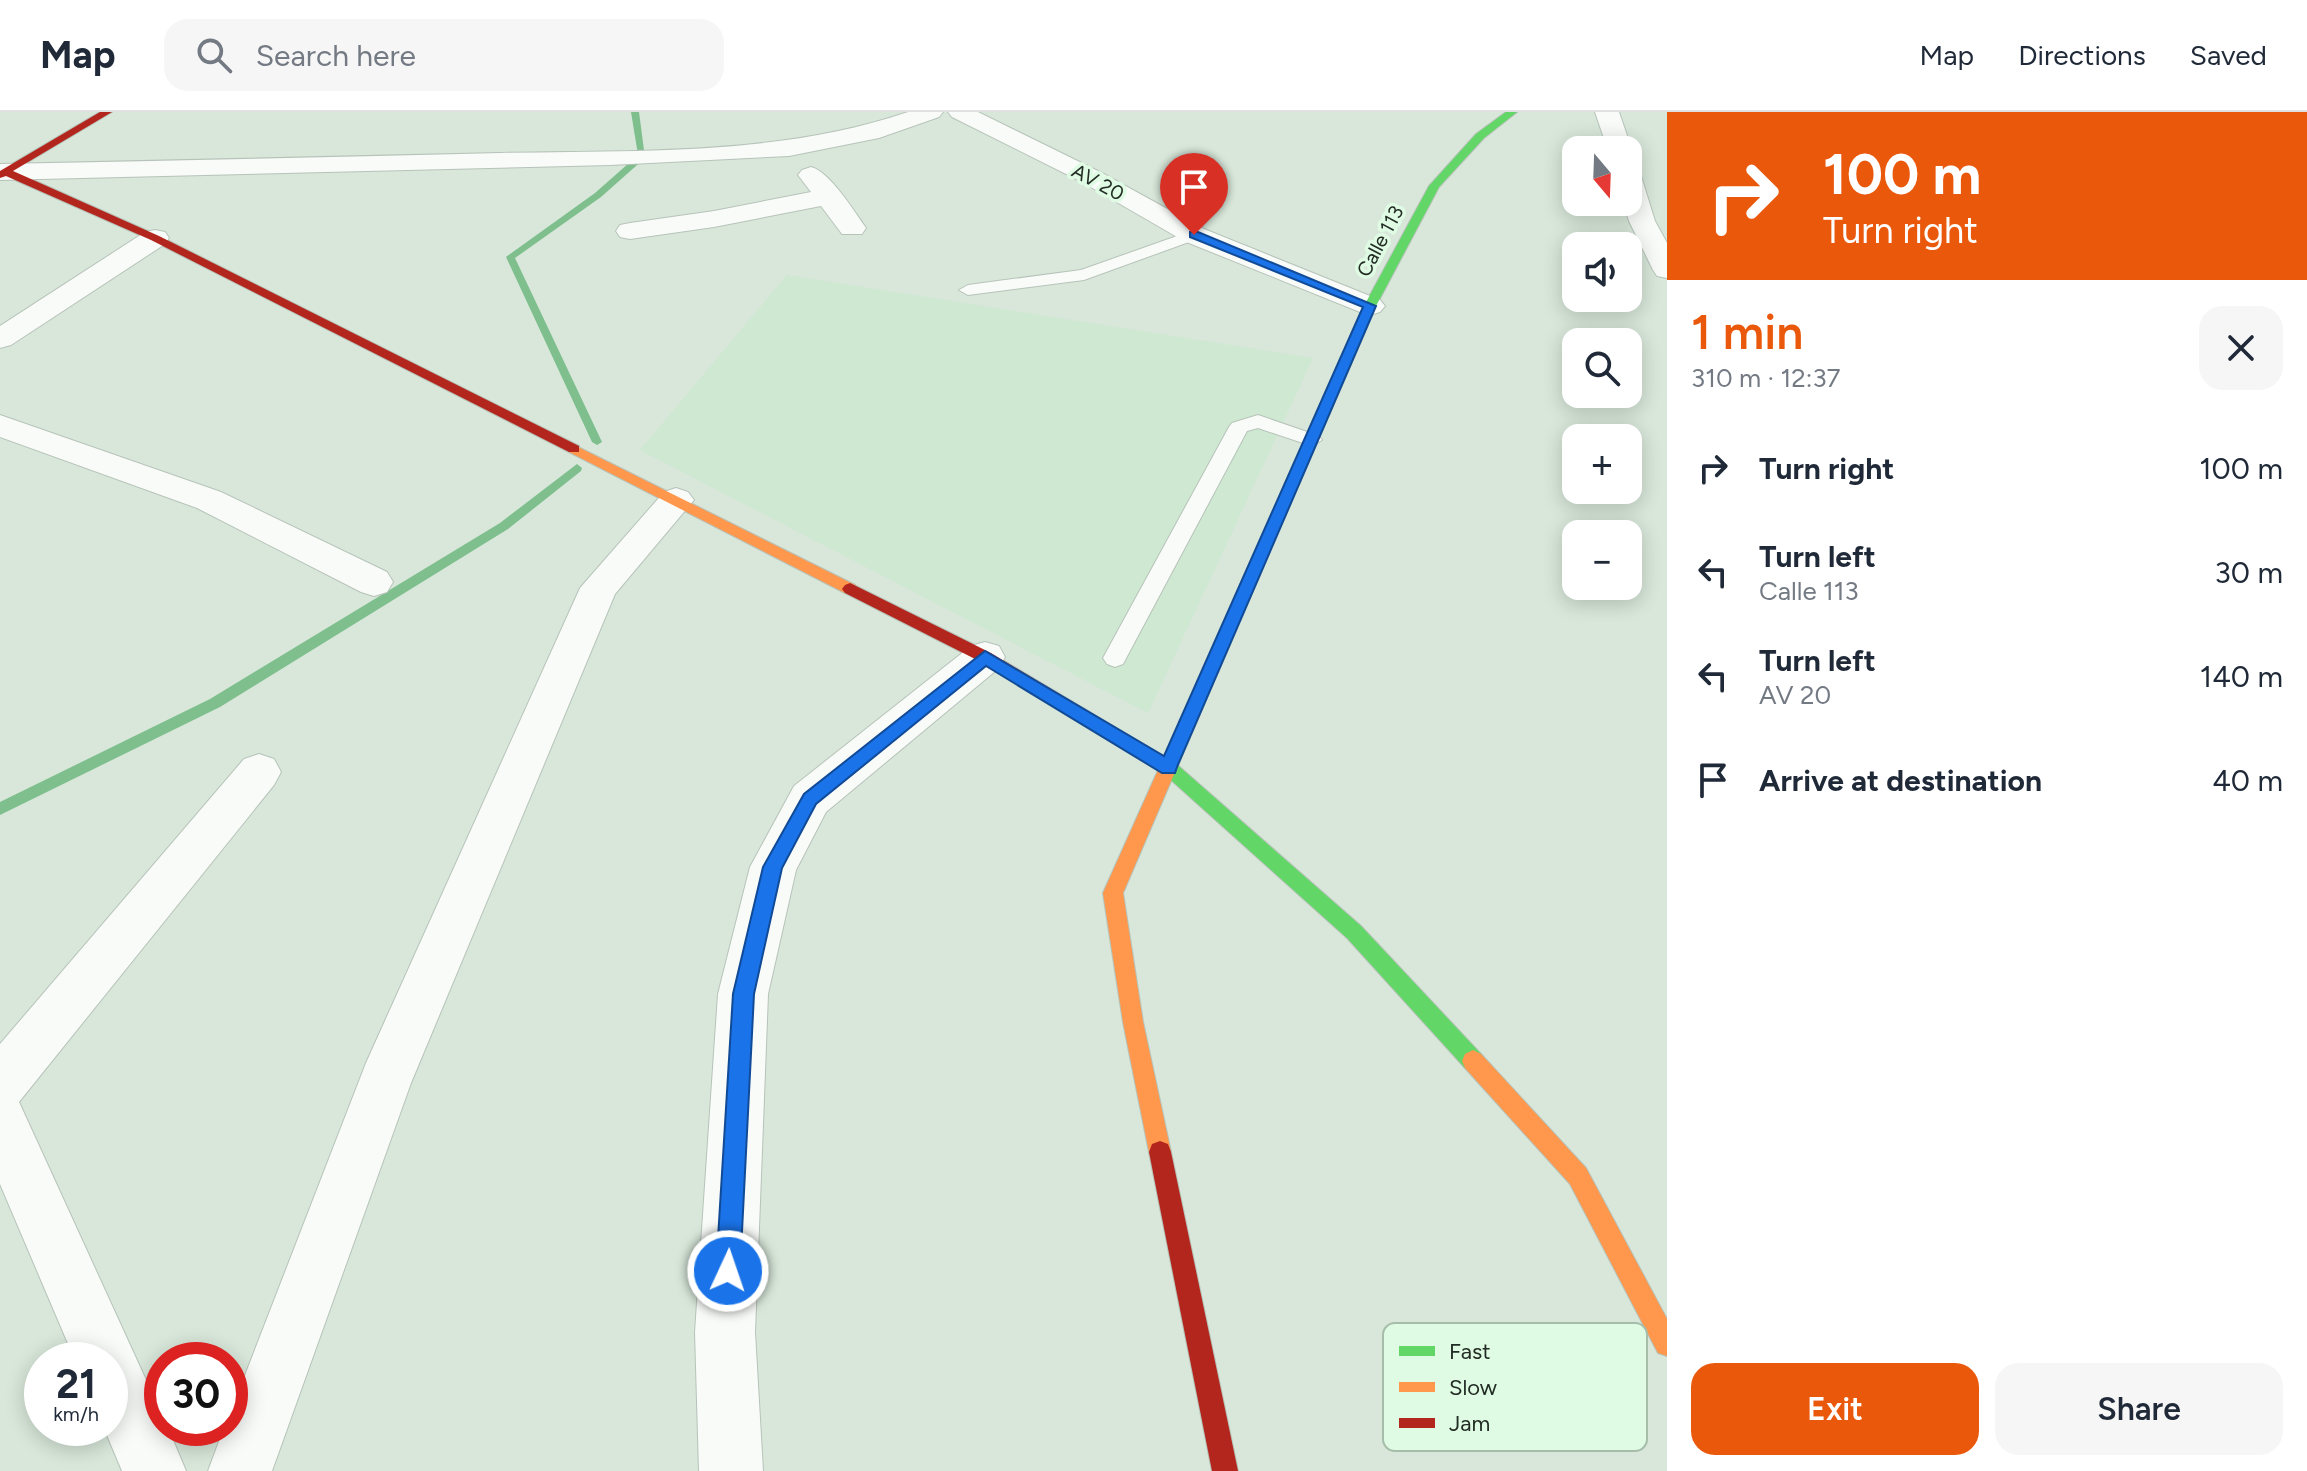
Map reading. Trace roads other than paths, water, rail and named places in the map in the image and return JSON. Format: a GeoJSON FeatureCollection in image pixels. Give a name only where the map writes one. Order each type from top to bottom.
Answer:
{"type":"FeatureCollection","features":[{"type":"Feature","properties":{"kind":"street"},"geometry":{"type":"LineString","coordinates":[[2,169],[75,112]]}},
{"type":"Feature","properties":{"kind":"street"},"geometry":{"type":"LineString","coordinates":[[2,169],[107,112]]}},
{"type":"Feature","properties":{"kind":"street"},"geometry":{"type":"LineString","coordinates":[[2,169],[610,158],[789,149],[870,133],[931,112]]}},
{"type":"Feature","properties":{"kind":"street","name":"AV 20"},"geometry":{"type":"LineString","coordinates":[[960,112],[1091,177],[1194,235],[1370,306]]}},
{"type":"Feature","properties":{"kind":"street","name":"Calle 113"},"geometry":{"type":"LineString","coordinates":[[1225,1471],[1133,1022],[1113,893],[1370,306],[1434,186],[1480,136],[1512,112]]}},
{"type":"Feature","properties":{"kind":"street"},"geometry":{"type":"LineString","coordinates":[[1607,112],[1615,136]]}},
{"type":"Feature","properties":{"kind":"street"},"geometry":{"type":"LineString","coordinates":[[789,149],[830,196],[852,228]]}},
{"type":"Feature","properties":{"kind":"street"},"geometry":{"type":"LineString","coordinates":[[2,169],[155,238],[985,657],[1168,767],[1354,932],[1578,1176],[1667,1344]]}},
{"type":"Feature","properties":{"kind":"street"},"geometry":{"type":"LineString","coordinates":[[0,202],[36,183]]}},
{"type":"Feature","properties":{"kind":"street"},"geometry":{"type":"LineString","coordinates":[[630,231],[714,219],[830,196]]}},
{"type":"Feature","properties":{"kind":"street"},"geometry":{"type":"LineString","coordinates":[[1640,216],[1667,270]]}},
{"type":"Feature","properties":{"kind":"street"},"geometry":{"type":"LineString","coordinates":[[0,339],[155,238]]}},
{"type":"Feature","properties":{"kind":"street"},"geometry":{"type":"LineString","coordinates":[[0,425],[209,500],[374,582]]}},
{"type":"Feature","properties":{"kind":"street"},"geometry":{"type":"LineString","coordinates":[[240,1471],[385,1082],[599,588],[676,500]]}},
{"type":"Feature","properties":{"kind":"street"},"geometry":{"type":"LineString","coordinates":[[731,1471],[725,1332],[743,994],[773,867],[810,799],[985,657]]}},
{"type":"Feature","properties":{"kind":"street"},"geometry":{"type":"LineString","coordinates":[[0,1084],[259,772]]}},
{"type":"Feature","properties":{"kind":"street"},"geometry":{"type":"LineString","coordinates":[[0,1120],[98,1342]]}},
{"type":"Feature","properties":{"kind":"street"},"geometry":{"type":"LineString","coordinates":[[128,1411],[154,1471]]}},
{"type":"Feature","properties":{"kind":"lane"},"geometry":{"type":"LineString","coordinates":[[968,290],[1084,275],[1194,235]]}},
{"type":"Feature","properties":{"kind":"lane"},"geometry":{"type":"LineString","coordinates":[[1115,658],[1239,427],[1258,421],[1312,440]]}},
{"type":"Feature","properties":{"kind":"waterway"},"geometry":{"type":"LineString","coordinates":[[597,442],[510,257],[598,195],[642,156],[635,112]]}},
{"type":"Feature","properties":{"kind":"waterway"},"geometry":{"type":"LineString","coordinates":[[0,809],[215,703],[504,526],[577,468]]}}]}
